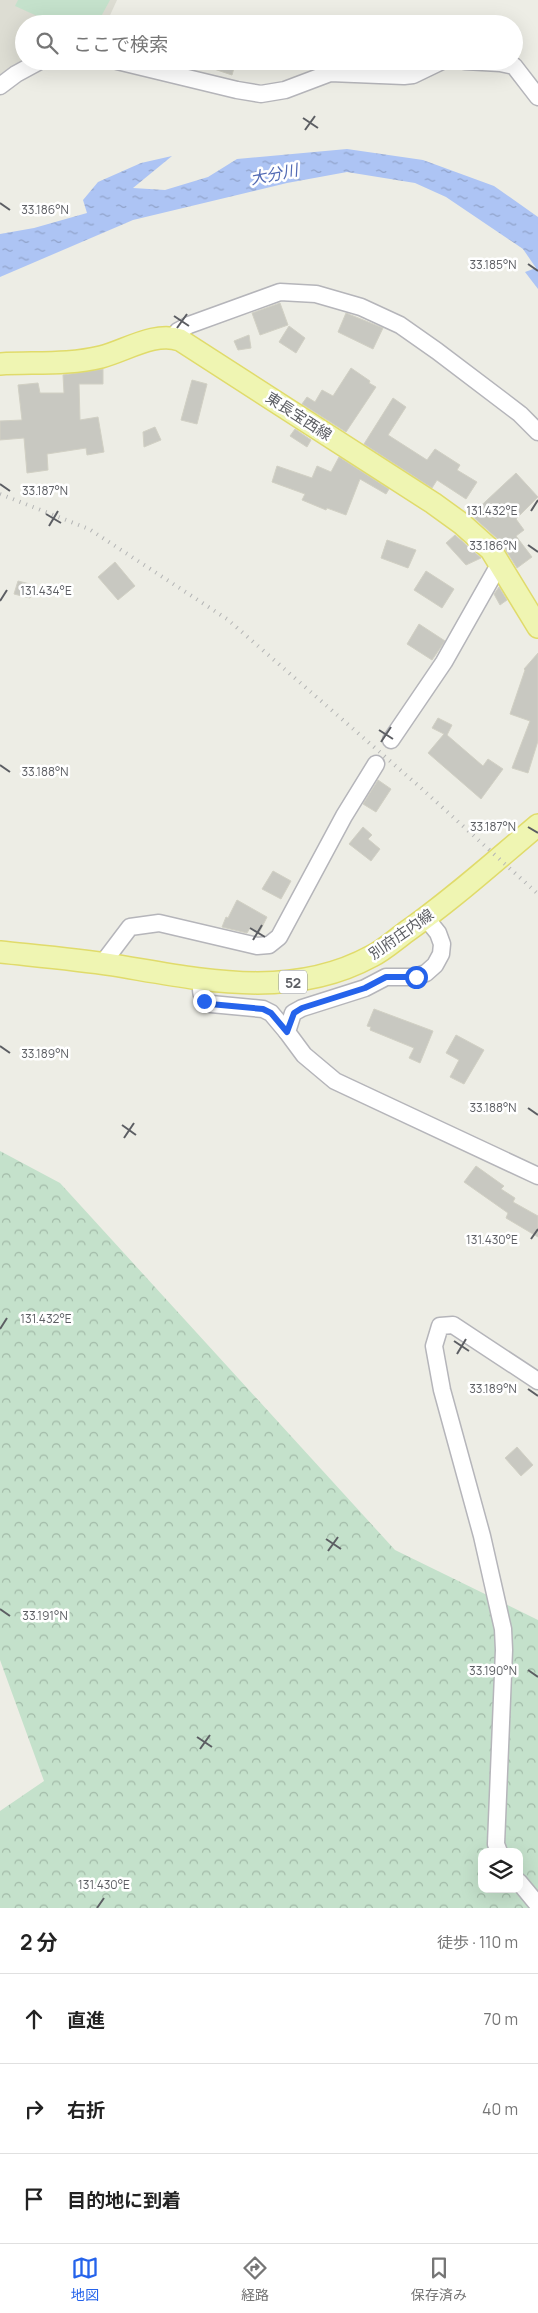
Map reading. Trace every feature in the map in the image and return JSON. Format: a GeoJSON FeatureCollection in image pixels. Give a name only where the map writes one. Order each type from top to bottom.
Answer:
{"type":"FeatureCollection","features":[{"type":"Feature","properties":{"kind":"main road"},"geometry":{"type":"LineString","coordinates":[[0,364],[101,357],[157,339],[173,337]]}},
{"type":"Feature","properties":{"kind":"main road","name":"東長宝西線"},"geometry":{"type":"LineString","coordinates":[[173,337],[188,344],[448,513],[484,543],[500,563],[538,627]]}},
{"type":"Feature","properties":{"kind":"main road","name":"別府庄内線"},"geometry":{"type":"LineString","coordinates":[[0,952],[102,964],[224,982],[298,982],[338,971],[372,956],[426,918],[538,825]]}},
{"type":"Feature","properties":{"kind":"street"},"geometry":{"type":"LineString","coordinates":[[0,86],[23,70]]}},
{"type":"Feature","properties":{"kind":"street"},"geometry":{"type":"LineString","coordinates":[[154,70],[237,90],[262,94],[285,90],[330,73],[404,76],[413,75],[423,70]]}},
{"type":"Feature","properties":{"kind":"street"},"geometry":{"type":"LineString","coordinates":[[517,70],[538,96]]}},
{"type":"Feature","properties":{"kind":"street"},"geometry":{"type":"LineString","coordinates":[[173,337],[178,331],[189,325],[280,292],[316,294],[361,307],[400,325],[520,414],[538,432]]}},
{"type":"Feature","properties":{"kind":"street"},"geometry":{"type":"LineString","coordinates":[[391,740],[456,642],[500,563]]}},
{"type":"Feature","properties":{"kind":"street"},"geometry":{"type":"LineString","coordinates":[[102,964],[130,927],[148,923],[159,923],[256,946],[269,945],[279,937],[344,816],[376,764]]}},
{"type":"Feature","properties":{"kind":"street"},"geometry":{"type":"LineString","coordinates":[[287,1032],[294,1013],[302,1008],[365,988],[386,977],[416,977],[426,973],[435,965],[441,954],[442,944],[438,933],[426,918]]}},
{"type":"Feature","properties":{"kind":"street"},"geometry":{"type":"LineString","coordinates":[[201,979],[201,996],[204,1001],[210,1004],[263,1009],[271,1013],[304,1055],[335,1081],[538,1176]]}},
{"type":"Feature","properties":{"kind":"street"},"geometry":{"type":"LineString","coordinates":[[498,1848],[496,1844],[504,1650],[503,1628],[482,1536],[442,1390],[434,1346],[440,1326],[453,1325],[538,1380]]}},
{"type":"Feature","properties":{"kind":"street"},"geometry":{"type":"LineString","coordinates":[[523,1887],[538,1905]]}},
{"type":"Feature","properties":{"kind":"shaded area"},"geometry":{"type":"Polygon","coordinates":[[[0,0],[117,0],[110,15],[15,15],[15,67],[0,75],[0,0]]]}},
{"type":"Feature","properties":{"kind":"green space"},"geometry":{"type":"Polygon","coordinates":[[[18,0],[110,0],[102,15],[35,15],[15,6],[18,0]]]}},
{"type":"Feature","properties":{"kind":"green space"},"geometry":{"type":"Polygon","coordinates":[[[0,1151],[60,1183],[395,1550],[538,1620],[538,1908],[0,1908],[0,1811],[44,1781],[0,1660],[0,1151]]]}},
{"type":"Feature","properties":{"kind":"water","name":"大分川"},"geometry":{"type":"Polygon","coordinates":[[[347,149],[423,160],[494,186],[538,217],[538,289],[525,272],[536,268],[523,249],[446,197],[415,183],[347,172],[287,183],[133,220],[0,277],[0,234],[34,228],[87,213],[83,200],[98,182],[141,163],[172,156],[133,188],[165,190],[208,177],[237,159],[347,149]]]}},
{"type":"Feature","properties":{"kind":"building"},"geometry":{"type":"Polygon","coordinates":[[[217,70],[233,70],[232,75],[217,70]]]}},
{"type":"Feature","properties":{"kind":"building"},"geometry":{"type":"Polygon","coordinates":[[[280,303],[288,325],[260,335],[252,313],[280,303]]]}},
{"type":"Feature","properties":{"kind":"building"},"geometry":{"type":"Polygon","coordinates":[[[346,313],[383,328],[373,349],[338,332],[346,313]]]}},
{"type":"Feature","properties":{"kind":"building"},"geometry":{"type":"Polygon","coordinates":[[[289,326],[305,338],[296,353],[279,342],[289,326]]]}},
{"type":"Feature","properties":{"kind":"building"},"geometry":{"type":"Polygon","coordinates":[[[249,335],[251,348],[238,350],[234,341],[249,335]]]}},
{"type":"Feature","properties":{"kind":"building"},"geometry":{"type":"Polygon","coordinates":[[[351,368],[376,387],[346,432],[302,404],[307,397],[315,402],[322,390],[333,396],[351,368]]]}},
{"type":"Feature","properties":{"kind":"building"},"geometry":{"type":"Polygon","coordinates":[[[103,369],[103,384],[79,384],[80,420],[98,417],[104,452],[87,455],[86,448],[47,454],[48,470],[27,473],[24,438],[0,440],[0,421],[22,420],[18,385],[38,383],[40,393],[64,393],[63,375],[103,369]]]}},
{"type":"Feature","properties":{"kind":"building"},"geometry":{"type":"Polygon","coordinates":[[[192,380],[207,384],[197,424],[181,420],[192,380]]]}},
{"type":"Feature","properties":{"kind":"building"},"geometry":{"type":"Polygon","coordinates":[[[393,398],[406,407],[388,435],[427,460],[435,449],[460,465],[457,470],[477,482],[466,499],[437,480],[432,488],[364,444],[393,398]]]}},
{"type":"Feature","properties":{"kind":"building"},"geometry":{"type":"Polygon","coordinates":[[[155,427],[161,440],[144,447],[143,432],[155,427]]]}},
{"type":"Feature","properties":{"kind":"building"},"geometry":{"type":"Polygon","coordinates":[[[295,429],[311,440],[307,447],[290,436],[295,429]]]}},
{"type":"Feature","properties":{"kind":"building"},"geometry":{"type":"Polygon","coordinates":[[[339,457],[389,489],[386,494],[360,479],[346,515],[327,508],[326,510],[302,500],[305,494],[272,482],[277,466],[312,478],[317,466],[331,472],[339,457]]]}},
{"type":"Feature","properties":{"kind":"building"},"geometry":{"type":"Polygon","coordinates":[[[516,473],[538,497],[516,519],[524,530],[516,536],[532,557],[517,568],[500,541],[471,515],[516,473]]]}},
{"type":"Feature","properties":{"kind":"building"},"geometry":{"type":"Polygon","coordinates":[[[455,535],[481,558],[466,565],[446,543],[455,535]]]}},
{"type":"Feature","properties":{"kind":"building"},"geometry":{"type":"Polygon","coordinates":[[[387,540],[416,550],[408,568],[381,558],[387,540]]]}},
{"type":"Feature","properties":{"kind":"building"},"geometry":{"type":"Polygon","coordinates":[[[115,562],[135,586],[118,600],[98,577],[115,562]]]}},
{"type":"Feature","properties":{"kind":"building"},"geometry":{"type":"Polygon","coordinates":[[[426,571],[454,589],[442,608],[414,590],[426,571]]]}},
{"type":"Feature","properties":{"kind":"building"},"geometry":{"type":"Polygon","coordinates":[[[18,581],[34,585],[30,598],[14,594],[18,581]]]}},
{"type":"Feature","properties":{"kind":"building"},"geometry":{"type":"Polygon","coordinates":[[[499,587],[507,600],[500,605],[494,594],[499,587]]]}},
{"type":"Feature","properties":{"kind":"building"},"geometry":{"type":"Polygon","coordinates":[[[419,624],[445,641],[432,660],[407,644],[419,624]]]}},
{"type":"Feature","properties":{"kind":"building"},"geometry":{"type":"Polygon","coordinates":[[[538,653],[538,741],[528,773],[512,768],[530,721],[510,714],[524,669],[538,653]]]}},
{"type":"Feature","properties":{"kind":"building"},"geometry":{"type":"Polygon","coordinates":[[[438,718],[452,725],[447,735],[483,766],[488,759],[503,769],[481,799],[428,753],[444,734],[432,728],[438,718]]]}},
{"type":"Feature","properties":{"kind":"building"},"geometry":{"type":"Polygon","coordinates":[[[378,780],[391,789],[376,812],[363,804],[378,780]]]}},
{"type":"Feature","properties":{"kind":"building"},"geometry":{"type":"Polygon","coordinates":[[[363,827],[372,835],[368,839],[380,849],[371,861],[349,844],[363,827]]]}},
{"type":"Feature","properties":{"kind":"building"},"geometry":{"type":"Polygon","coordinates":[[[273,871],[291,881],[281,899],[262,889],[273,871]]]}},
{"type":"Feature","properties":{"kind":"building"},"geometry":{"type":"Polygon","coordinates":[[[237,900],[267,917],[259,933],[250,928],[247,933],[222,927],[237,900]]]}},
{"type":"Feature","properties":{"kind":"building"},"geometry":{"type":"Polygon","coordinates":[[[374,1009],[433,1031],[420,1063],[409,1058],[414,1048],[370,1030],[371,1027],[367,1026],[374,1009]]]}},
{"type":"Feature","properties":{"kind":"building"},"geometry":{"type":"Polygon","coordinates":[[[456,1035],[484,1050],[464,1084],[450,1077],[459,1060],[446,1053],[456,1035]]]}},
{"type":"Feature","properties":{"kind":"building"},"geometry":{"type":"Polygon","coordinates":[[[476,1166],[504,1186],[501,1189],[515,1198],[513,1202],[538,1216],[538,1237],[506,1218],[508,1213],[464,1182],[476,1166]]]}},
{"type":"Feature","properties":{"kind":"building"},"geometry":{"type":"Polygon","coordinates":[[[517,1447],[533,1465],[521,1476],[505,1458],[517,1447]]]}},
{"type":"Feature","properties":{"kind":"railway"},"geometry":{"type":"LineString","coordinates":[[0,494],[89,529],[227,619],[421,788],[538,894]]}},
{"type":"Feature","properties":{"kind":"route"},"geometry":{"type":"LineString","coordinates":[[204,1001],[210,1004],[263,1009],[271,1013],[287,1032],[289,1022],[294,1013],[302,1008],[365,988],[382,978],[392,975],[416,977]]}}]}
